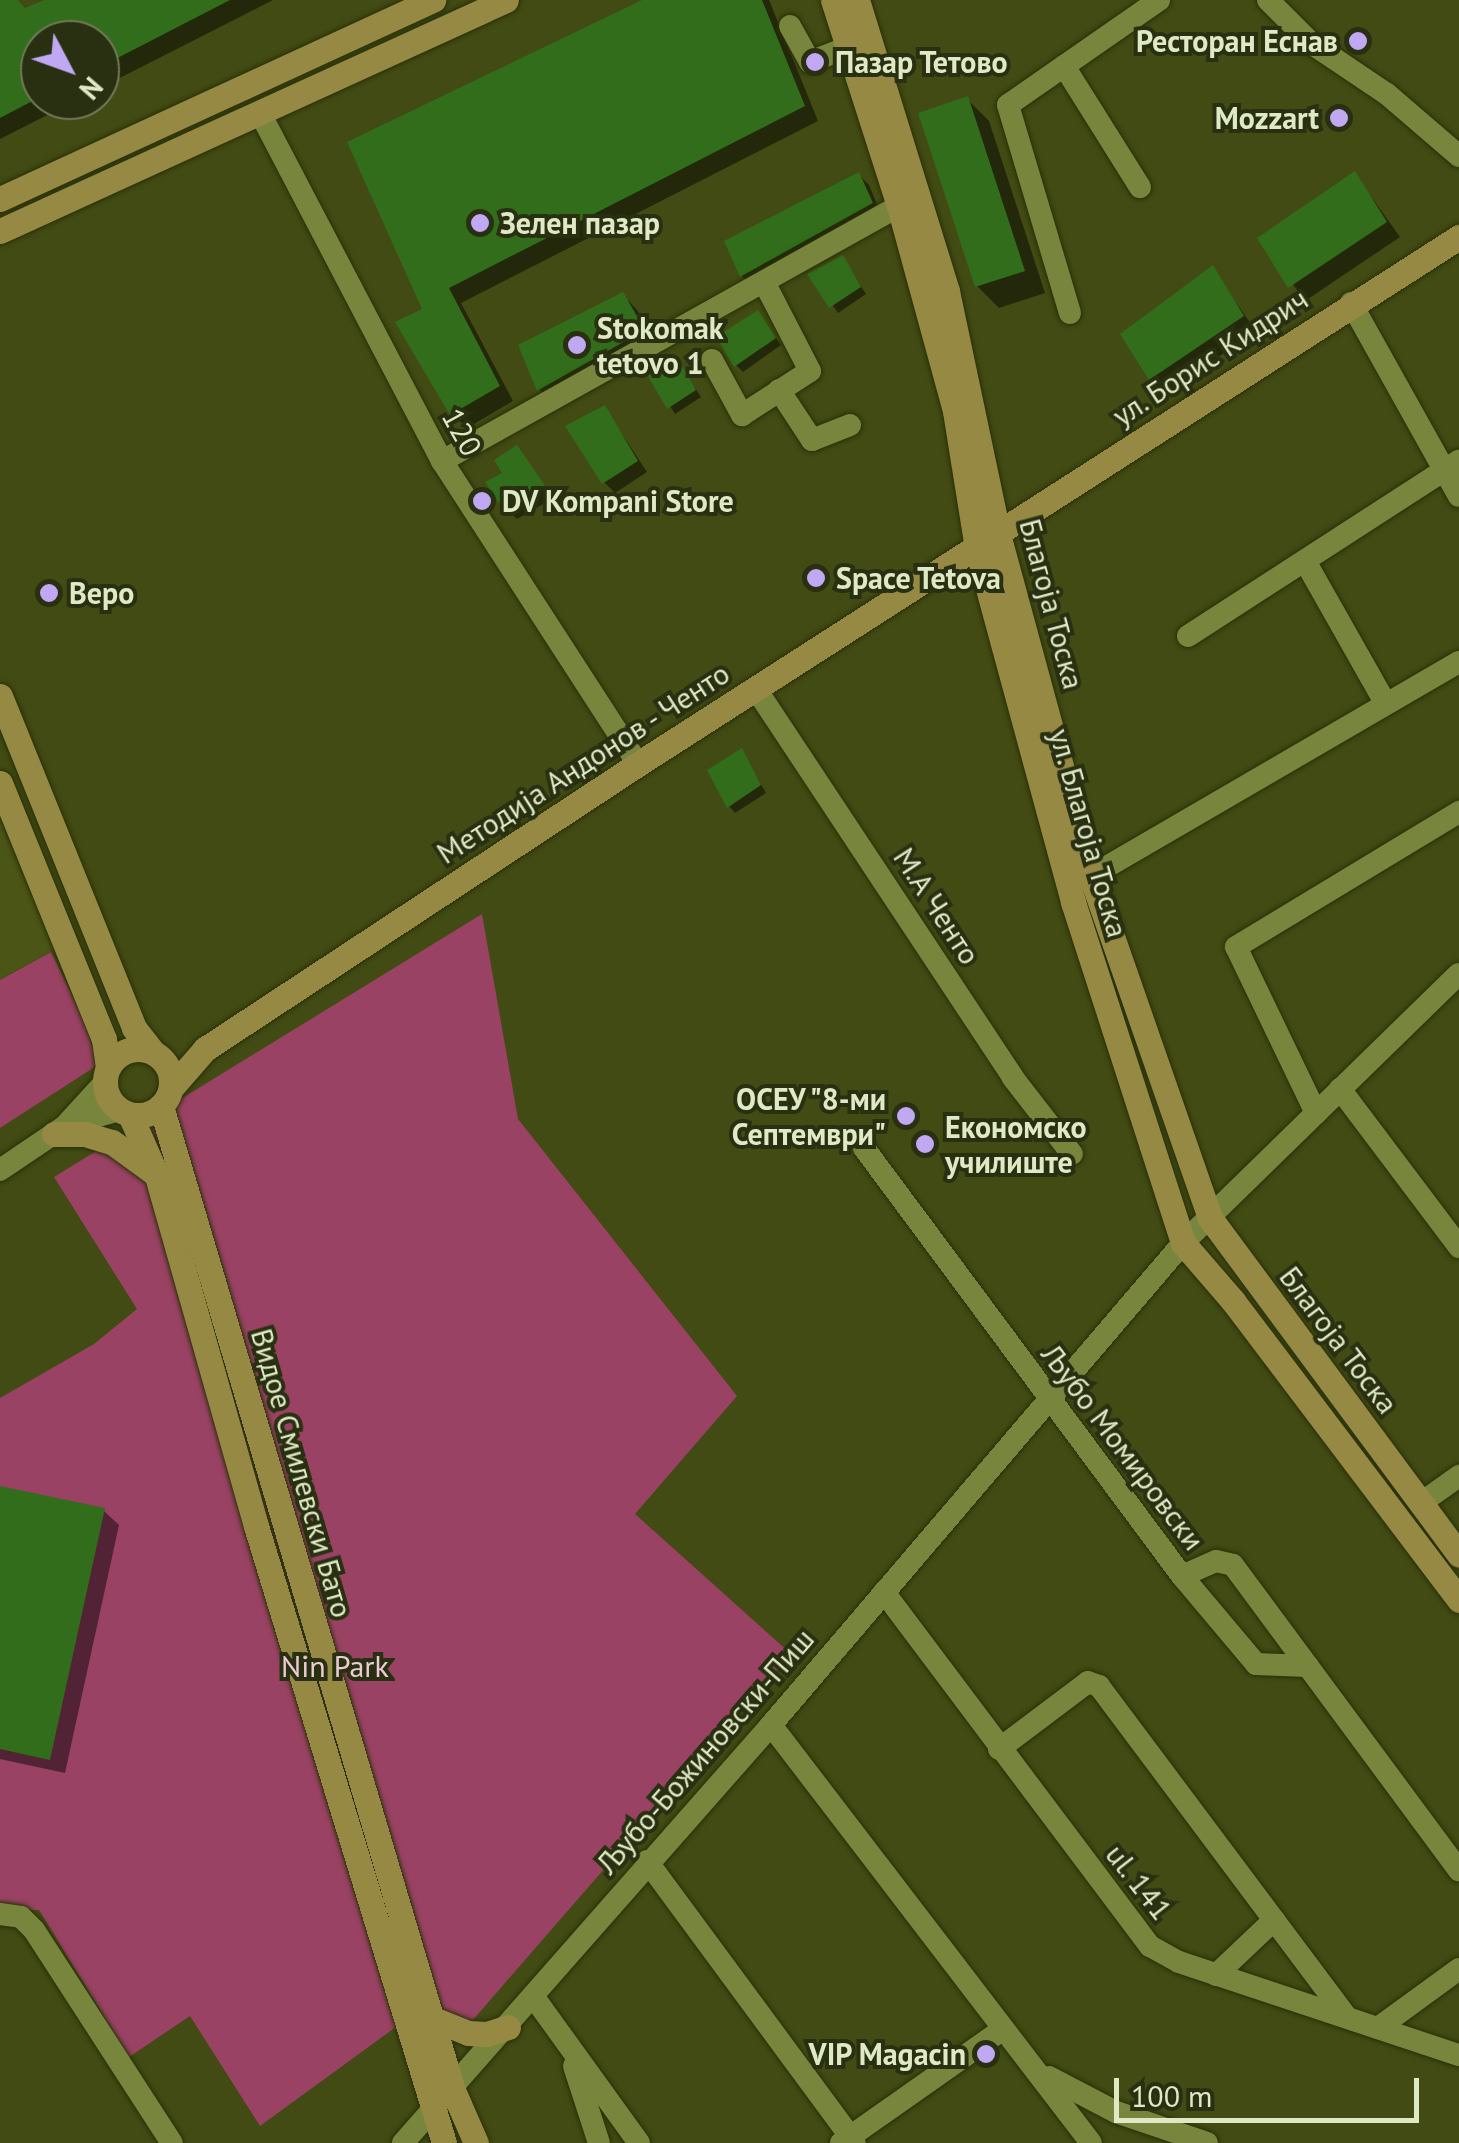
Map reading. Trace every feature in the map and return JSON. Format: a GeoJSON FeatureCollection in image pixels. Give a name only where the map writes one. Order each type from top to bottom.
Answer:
{"type":"FeatureCollection","features":[{"type":"Feature","properties":{"kind":"street"},"geometry":{"type":"LineString","coordinates":[[0,199],[433,0]]}},
{"type":"Feature","properties":{"kind":"street"},"geometry":{"type":"LineString","coordinates":[[0,231],[506,0]]}},
{"type":"Feature","properties":{"kind":"street","name":"ул. Благоја Тоска"},"geometry":{"type":"LineString","coordinates":[[833,0],[899,206],[956,412],[1073,902],[1183,1243],[1233,1301],[1459,1600]]}},
{"type":"Feature","properties":{"kind":"street","name":"Благоја Тоска"},"geometry":{"type":"LineString","coordinates":[[857,0],[947,291],[988,541],[1091,876],[1210,1218],[1459,1555]]}},
{"type":"Feature","properties":{"kind":"street"},"geometry":{"type":"LineString","coordinates":[[1070,313],[1008,105],[1159,0]]}},
{"type":"Feature","properties":{"kind":"street"},"geometry":{"type":"LineString","coordinates":[[1268,0],[1311,44],[1387,94],[1459,156]]}},
{"type":"Feature","properties":{"kind":"street"},"geometry":{"type":"LineString","coordinates":[[790,26],[810,62],[848,47]]}},
{"type":"Feature","properties":{"kind":"street"},"geometry":{"type":"LineString","coordinates":[[1064,66],[1140,187]]}},
{"type":"Feature","properties":{"kind":"street","name":"120"},"geometry":{"type":"LineString","coordinates":[[260,113],[442,461],[638,764]]}},
{"type":"Feature","properties":{"kind":"street"},"geometry":{"type":"LineString","coordinates":[[442,461],[899,206]]}},
{"type":"Feature","properties":{"kind":"street","name":"ул. Борис Кидрич"},"geometry":{"type":"LineString","coordinates":[[988,541],[1459,236]]}},
{"type":"Feature","properties":{"kind":"street"},"geometry":{"type":"LineString","coordinates":[[712,360],[742,415],[810,370],[764,282]]}},
{"type":"Feature","properties":{"kind":"street"},"geometry":{"type":"LineString","coordinates":[[1351,303],[1452,465],[1459,496]]}},
{"type":"Feature","properties":{"kind":"street"},"geometry":{"type":"LineString","coordinates":[[779,390],[812,440],[850,425]]}},
{"type":"Feature","properties":{"kind":"street"},"geometry":{"type":"LineString","coordinates":[[1188,636],[1452,465]]}},
{"type":"Feature","properties":{"kind":"street","name":"Методија Андонов - Ченто"},"geometry":{"type":"LineString","coordinates":[[166,1097],[205,1049],[638,764],[988,541]]}},
{"type":"Feature","properties":{"kind":"street"},"geometry":{"type":"LineString","coordinates":[[1305,561],[1386,704]]}},
{"type":"Feature","properties":{"kind":"street"},"geometry":{"type":"LineString","coordinates":[[1091,876],[1459,662]]}},
{"type":"Feature","properties":{"kind":"street","name":"М.А Ченто"},"geometry":{"type":"LineString","coordinates":[[756,688],[1013,1078],[1072,1154]]}},
{"type":"Feature","properties":{"kind":"street"},"geometry":{"type":"LineString","coordinates":[[0,696],[134,1028],[172,1075],[166,1097],[152,1112],[126,1112],[59,1130]]}},
{"type":"Feature","properties":{"kind":"street"},"geometry":{"type":"LineString","coordinates":[[0,783],[104,1039],[112,1103],[126,1112]]}},
{"type":"Feature","properties":{"kind":"street"},"geometry":{"type":"LineString","coordinates":[[1316,1113],[1236,947],[1459,812]]}},
{"type":"Feature","properties":{"kind":"street","name":"Љубо-Божиновски-Пиш"},"geometry":{"type":"LineString","coordinates":[[403,2143],[508,2027],[647,1861],[771,1725],[1183,1243],[1459,974]]}},
{"type":"Feature","properties":{"kind":"street","name":"Методија Андонов - Ченто"},"geometry":{"type":"LineString","coordinates":[[155,1053],[205,1049]]}},
{"type":"Feature","properties":{"kind":"street"},"geometry":{"type":"LineString","coordinates":[[0,1170],[59,1130],[126,1050],[155,1053]]}},
{"type":"Feature","properties":{"kind":"street"},"geometry":{"type":"LineString","coordinates":[[1340,1089],[1459,1247]]}},
{"type":"Feature","properties":{"kind":"street","name":"Видое Смилевски Бато"},"geometry":{"type":"LineString","coordinates":[[166,1097],[431,2018],[452,2088],[476,2143]]}},
{"type":"Feature","properties":{"kind":"street","name":"Видое Смилевски Бато"},"geometry":{"type":"LineString","coordinates":[[126,1112],[157,1176],[431,2112],[444,2143]]}},
{"type":"Feature","properties":{"kind":"street"},"geometry":{"type":"LineString","coordinates":[[59,1130],[112,1142],[157,1176]]}},
{"type":"Feature","properties":{"kind":"street","name":"Љубо Момировски"},"geometry":{"type":"LineString","coordinates":[[864,1148],[1182,1576],[1216,1561],[1233,1564],[1459,1870]]}},
{"type":"Feature","properties":{"kind":"street"},"geometry":{"type":"LineString","coordinates":[[1421,1503],[1459,1476]]}},
{"type":"Feature","properties":{"kind":"street"},"geometry":{"type":"LineString","coordinates":[[1182,1576],[1256,1664],[1308,1666]]}},
{"type":"Feature","properties":{"kind":"street","name":"ul. 141"},"geometry":{"type":"LineString","coordinates":[[884,1592],[1150,1946],[1216,1975],[1459,2055]]}},
{"type":"Feature","properties":{"kind":"street"},"geometry":{"type":"LineString","coordinates":[[1000,1749],[1088,1682],[1094,1682],[1347,2018]]}},
{"type":"Feature","properties":{"kind":"street"},"geometry":{"type":"LineString","coordinates":[[771,1725],[1091,2143]]}},
{"type":"Feature","properties":{"kind":"street"},"geometry":{"type":"LineString","coordinates":[[647,1861],[849,2141],[1002,2030]]}},
{"type":"Feature","properties":{"kind":"street"},"geometry":{"type":"LineString","coordinates":[[0,1914],[20,1917],[34,1930],[172,2143]]}},
{"type":"Feature","properties":{"kind":"street"},"geometry":{"type":"LineString","coordinates":[[1216,1975],[1274,1920]]}},
{"type":"Feature","properties":{"kind":"street"},"geometry":{"type":"LineString","coordinates":[[1378,2028],[1459,1969]]}},
{"type":"Feature","properties":{"kind":"street"},"geometry":{"type":"LineString","coordinates":[[533,1996],[639,2143]]}},
{"type":"Feature","properties":{"kind":"street"},"geometry":{"type":"LineString","coordinates":[[431,2018],[468,2033],[508,2027]]}},
{"type":"Feature","properties":{"kind":"street"},"geometry":{"type":"LineString","coordinates":[[570,2050],[599,2143]]}},
{"type":"Feature","properties":{"kind":"street"},"geometry":{"type":"LineString","coordinates":[[1036,2068],[1080,2096],[1207,2143]]}},
{"type":"Feature","properties":{"kind":"shaded area"},"geometry":{"type":"Polygon","coordinates":[[[0,818],[55,949],[0,979],[0,818]]]}},
{"type":"Feature","properties":{"kind":"green space","name":"Nin Park"},"geometry":{"type":"Polygon","coordinates":[[[482,914],[518,1119],[737,1396],[635,1514],[791,1654],[439,2059],[400,2024],[260,2126],[190,2016],[129,2057],[39,1910],[0,1910],[0,1398],[94,1344],[137,1309],[54,1177],[482,914]]]}},
{"type":"Feature","properties":{"kind":"green space"},"geometry":{"type":"Polygon","coordinates":[[[51,952],[104,1061],[0,1128],[0,980],[51,952]]]}},
{"type":"Feature","properties":{"kind":"building"},"geometry":{"type":"Polygon","coordinates":[[[0,0],[18,0],[25,8],[44,0],[230,0],[120,57],[120,20],[20,20],[20,108],[0,118],[0,0]]]}},
{"type":"Feature","properties":{"kind":"building","name":"Зелен пазар"},"geometry":{"type":"Polygon","coordinates":[[[642,0],[762,0],[805,106],[449,288],[500,386],[450,415],[395,322],[422,309],[347,142],[642,0]]]}},
{"type":"Feature","properties":{"kind":"building"},"geometry":{"type":"Polygon","coordinates":[[[968,96],[1025,271],[975,287],[918,113],[968,96]]]}},
{"type":"Feature","properties":{"kind":"building"},"geometry":{"type":"Polygon","coordinates":[[[1355,171],[1387,222],[1288,288],[1257,238],[1355,171]]]}},
{"type":"Feature","properties":{"kind":"building"},"geometry":{"type":"Polygon","coordinates":[[[859,172],[873,203],[740,277],[724,241],[859,172]]]}},
{"type":"Feature","properties":{"kind":"building"},"geometry":{"type":"Polygon","coordinates":[[[843,255],[861,287],[829,308],[807,274],[843,255]]]}},
{"type":"Feature","properties":{"kind":"building"},"geometry":{"type":"Polygon","coordinates":[[[1213,265],[1244,316],[1149,380],[1120,334],[1213,265]]]}},
{"type":"Feature","properties":{"kind":"building"},"geometry":{"type":"Polygon","coordinates":[[[623,292],[645,330],[537,391],[518,345],[623,292]]]}},
{"type":"Feature","properties":{"kind":"building"},"geometry":{"type":"Polygon","coordinates":[[[758,310],[776,338],[734,367],[716,337],[758,310]]]}},
{"type":"Feature","properties":{"kind":"building"},"geometry":{"type":"Polygon","coordinates":[[[678,359],[696,390],[667,409],[648,376],[678,359]]]}},
{"type":"Feature","properties":{"kind":"building"},"geometry":{"type":"Polygon","coordinates":[[[605,405],[638,461],[602,484],[565,426],[605,405]]]}},
{"type":"Feature","properties":{"kind":"building"},"geometry":{"type":"Polygon","coordinates":[[[517,445],[546,487],[504,510],[485,482],[502,473],[494,460],[517,445]]]}},
{"type":"Feature","properties":{"kind":"building"},"geometry":{"type":"Polygon","coordinates":[[[742,748],[761,785],[727,808],[707,770],[742,748]]]}},
{"type":"Feature","properties":{"kind":"building"},"geometry":{"type":"Polygon","coordinates":[[[0,1486],[105,1508],[50,1760],[0,1749],[0,1486]]]}},
{"type":"Feature","properties":{"kind":"place","name":"Ресторан Еснав"},"geometry":{"type":"Point","coordinates":[1358,41]}},
{"type":"Feature","properties":{"kind":"place","name":"Пазар Тетово"},"geometry":{"type":"Point","coordinates":[815,62]}},
{"type":"Feature","properties":{"kind":"place","name":"Mozzart"},"geometry":{"type":"Point","coordinates":[1339,118]}},
{"type":"Feature","properties":{"kind":"place","name":"Зелен пазар"},"geometry":{"type":"Point","coordinates":[480,223]}},
{"type":"Feature","properties":{"kind":"place","name":"Stokomak tetovo 1"},"geometry":{"type":"Point","coordinates":[577,345]}},
{"type":"Feature","properties":{"kind":"place","name":"DV Kompani Store"},"geometry":{"type":"Point","coordinates":[482,501]}},
{"type":"Feature","properties":{"kind":"place","name":"Space Tetova"},"geometry":{"type":"Point","coordinates":[816,578]}},
{"type":"Feature","properties":{"kind":"place","name":"Веро"},"geometry":{"type":"Point","coordinates":[49,593]}},
{"type":"Feature","properties":{"kind":"place","name":"ОСЕУ \"8-ми Септември\""},"geometry":{"type":"Point","coordinates":[906,1116]}},
{"type":"Feature","properties":{"kind":"place","name":"Економско училиште"},"geometry":{"type":"Point","coordinates":[925,1144]}},
{"type":"Feature","properties":{"kind":"place","name":"VIP Magacin"},"geometry":{"type":"Point","coordinates":[986,2054]}}]}
